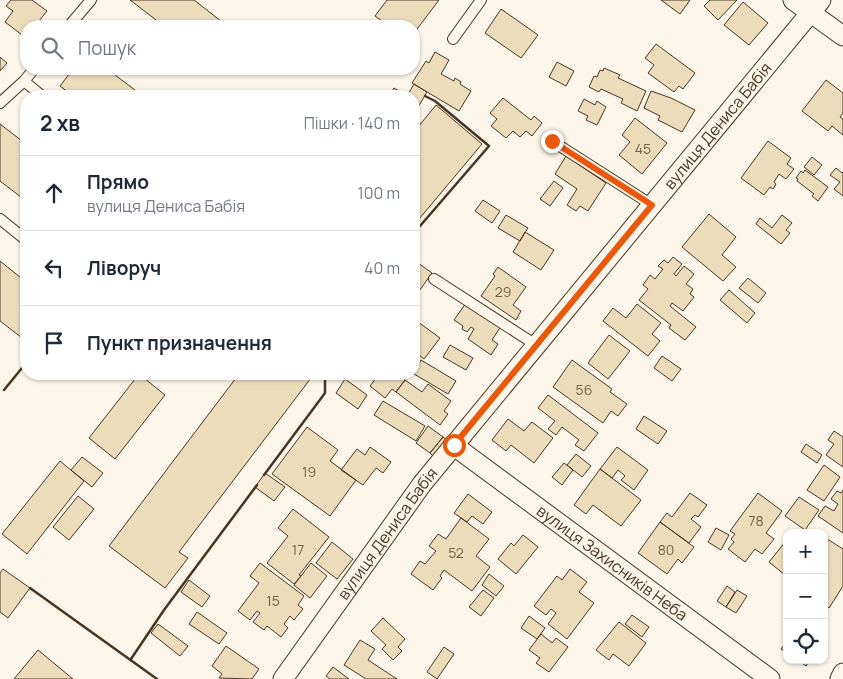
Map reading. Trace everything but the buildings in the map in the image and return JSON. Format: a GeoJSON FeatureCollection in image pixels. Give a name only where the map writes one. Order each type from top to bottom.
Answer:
{"type":"FeatureCollection","features":[{"type":"Feature","properties":{"kind":"street"},"geometry":{"type":"LineString","coordinates":[[793,0],[816,6],[843,36]]}},
{"type":"Feature","properties":{"kind":"street","name":"вулиця Дениса Бабія"},"geometry":{"type":"LineString","coordinates":[[283,679],[422,484],[816,6]]}},
{"type":"Feature","properties":{"kind":"street","name":"вулиця Захисників Неба"},"geometry":{"type":"LineString","coordinates":[[454,445],[770,679]]}},
{"type":"Feature","properties":{"kind":"street"},"geometry":{"type":"LineString","coordinates":[[840,679],[843,673]]}},
{"type":"Feature","properties":{"kind":"lane"},"geometry":{"type":"LineString","coordinates":[[74,20],[91,0]]}},
{"type":"Feature","properties":{"kind":"lane"},"geometry":{"type":"LineString","coordinates":[[453,39],[481,0]]}},
{"type":"Feature","properties":{"kind":"lane"},"geometry":{"type":"LineString","coordinates":[[0,103],[29,75]]}},
{"type":"Feature","properties":{"kind":"lane"},"geometry":{"type":"LineString","coordinates":[[24,81],[35,90]]}},
{"type":"Feature","properties":{"kind":"lane"},"geometry":{"type":"LineString","coordinates":[[552,141],[652,205]]}},
{"type":"Feature","properties":{"kind":"lane"},"geometry":{"type":"LineString","coordinates":[[0,219],[20,235]]}},
{"type":"Feature","properties":{"kind":"lane"},"geometry":{"type":"LineString","coordinates":[[434,279],[536,345]]}},
{"type":"Feature","properties":{"kind":"wall"},"geometry":{"type":"LineString","coordinates":[[420,226],[489,146],[435,101],[425,96]]}},
{"type":"Feature","properties":{"kind":"wall"},"geometry":{"type":"LineString","coordinates":[[4,390],[20,370]]}},
{"type":"Feature","properties":{"kind":"wall"},"geometry":{"type":"LineString","coordinates":[[264,475],[325,393],[325,380]]}},
{"type":"Feature","properties":{"kind":"wall"},"geometry":{"type":"LineString","coordinates":[[131,659],[164,610],[257,485]]}},
{"type":"Feature","properties":{"kind":"wall"},"geometry":{"type":"LineString","coordinates":[[30,588],[157,679]]}},
{"type":"Feature","properties":{"kind":"route"},"geometry":{"type":"LineString","coordinates":[[454,445],[652,205],[552,141]]}}]}
